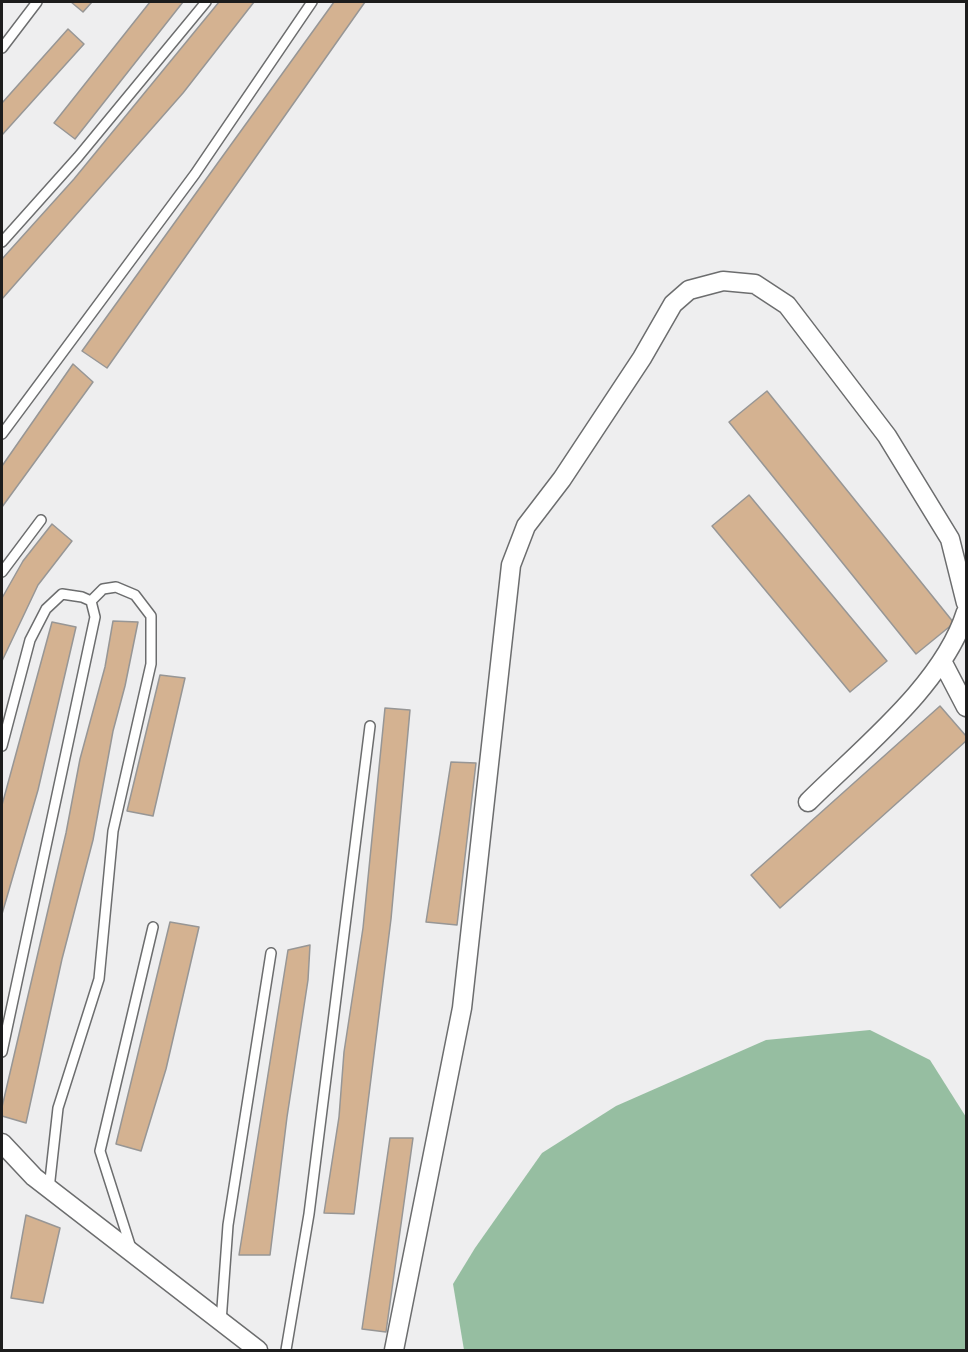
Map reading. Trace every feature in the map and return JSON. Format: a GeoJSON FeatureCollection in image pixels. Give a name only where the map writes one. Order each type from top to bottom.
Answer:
{"type":"FeatureCollection","features":[{"type":"Feature","properties":{"kind":"street"},"geometry":{"type":"LineString","coordinates":[[394,1350],[462,1008],[511,565],[526,526],[562,479],[642,358],[673,304],[689,290],[723,281],[755,284],[787,305],[887,436],[950,539],[966,603]]}},
{"type":"Feature","properties":{"kind":"street"},"geometry":{"type":"LineString","coordinates":[[808,802],[918,693],[960,633],[966,612]]}},
{"type":"Feature","properties":{"kind":"street"},"geometry":{"type":"LineString","coordinates":[[942,661],[966,707]]}},
{"type":"Feature","properties":{"kind":"street"},"geometry":{"type":"LineString","coordinates":[[2,1143],[34,1177],[258,1350]]}},
{"type":"Feature","properties":{"kind":"lane"},"geometry":{"type":"LineString","coordinates":[[2,48],[37,2]]}},
{"type":"Feature","properties":{"kind":"lane"},"geometry":{"type":"LineString","coordinates":[[2,242],[78,157],[206,2]]}},
{"type":"Feature","properties":{"kind":"lane"},"geometry":{"type":"LineString","coordinates":[[2,434],[195,174],[312,2]]}},
{"type":"Feature","properties":{"kind":"lane"},"geometry":{"type":"LineString","coordinates":[[2,572],[41,520]]}},
{"type":"Feature","properties":{"kind":"lane"},"geometry":{"type":"LineString","coordinates":[[49,1189],[58,1108],[99,979],[112,831],[152,663],[151,616],[135,594],[116,587],[103,588],[91,601]]}},
{"type":"Feature","properties":{"kind":"lane"},"geometry":{"type":"LineString","coordinates":[[2,746],[30,640],[46,609],[62,594],[91,601]]}},
{"type":"Feature","properties":{"kind":"lane"},"geometry":{"type":"LineString","coordinates":[[2,1052],[95,617],[91,601]]}},
{"type":"Feature","properties":{"kind":"lane"},"geometry":{"type":"LineString","coordinates":[[286,1350],[309,1214],[370,726]]}},
{"type":"Feature","properties":{"kind":"lane"},"geometry":{"type":"LineString","coordinates":[[132,1253],[99,1151],[153,927]]}},
{"type":"Feature","properties":{"kind":"lane"},"geometry":{"type":"LineString","coordinates":[[221,1322],[228,1225],[271,953]]}},
{"type":"Feature","properties":{"kind":"green space"},"geometry":{"type":"Polygon","coordinates":[[[870,1030],[930,1060],[966,1117],[966,1350],[464,1350],[453,1284],[475,1248],[542,1153],[616,1106],[766,1040],[870,1030]]]}},
{"type":"Feature","properties":{"kind":"building"},"geometry":{"type":"Polygon","coordinates":[[[71,2],[92,2],[83,12],[71,2]]]}},
{"type":"Feature","properties":{"kind":"building"},"geometry":{"type":"Polygon","coordinates":[[[150,2],[183,2],[75,139],[54,123],[150,2]]]}},
{"type":"Feature","properties":{"kind":"building"},"geometry":{"type":"Polygon","coordinates":[[[219,2],[254,2],[183,93],[2,299],[2,259],[74,179],[219,2]]]}},
{"type":"Feature","properties":{"kind":"building"},"geometry":{"type":"Polygon","coordinates":[[[334,2],[365,2],[107,368],[82,351],[334,2]]]}},
{"type":"Feature","properties":{"kind":"building"},"geometry":{"type":"Polygon","coordinates":[[[68,29],[84,44],[2,135],[2,103],[68,29]]]}},
{"type":"Feature","properties":{"kind":"building"},"geometry":{"type":"Polygon","coordinates":[[[73,364],[93,382],[2,507],[2,466],[73,364]]]}},
{"type":"Feature","properties":{"kind":"building"},"geometry":{"type":"Polygon","coordinates":[[[767,391],[954,623],[916,654],[729,422],[767,391]]]}},
{"type":"Feature","properties":{"kind":"building"},"geometry":{"type":"Polygon","coordinates":[[[749,495],[887,661],[850,692],[712,526],[749,495]]]}},
{"type":"Feature","properties":{"kind":"building"},"geometry":{"type":"Polygon","coordinates":[[[52,524],[72,541],[38,585],[2,661],[2,598],[23,561],[52,524]]]}},
{"type":"Feature","properties":{"kind":"building"},"geometry":{"type":"Polygon","coordinates":[[[113,621],[138,622],[113,731],[93,840],[62,959],[26,1123],[2,1116],[2,1107],[66,833],[80,759],[105,667],[113,621]]]}},
{"type":"Feature","properties":{"kind":"building"},"geometry":{"type":"Polygon","coordinates":[[[52,622],[76,627],[38,790],[2,914],[2,805],[52,622]]]}},
{"type":"Feature","properties":{"kind":"building"},"geometry":{"type":"Polygon","coordinates":[[[160,675],[185,678],[153,816],[127,811],[160,675]]]}},
{"type":"Feature","properties":{"kind":"building"},"geometry":{"type":"Polygon","coordinates":[[[940,706],[966,736],[966,741],[780,908],[751,875],[940,706]]]}},
{"type":"Feature","properties":{"kind":"building"},"geometry":{"type":"Polygon","coordinates":[[[385,708],[410,710],[391,919],[354,1214],[324,1213],[339,1117],[344,1052],[363,928],[385,708]]]}},
{"type":"Feature","properties":{"kind":"building"},"geometry":{"type":"Polygon","coordinates":[[[451,762],[476,763],[457,925],[426,922],[451,762]]]}},
{"type":"Feature","properties":{"kind":"building"},"geometry":{"type":"Polygon","coordinates":[[[170,922],[199,927],[166,1069],[141,1151],[116,1144],[170,922]]]}},
{"type":"Feature","properties":{"kind":"building"},"geometry":{"type":"Polygon","coordinates":[[[310,945],[308,980],[287,1117],[270,1255],[239,1255],[288,950],[310,945]]]}},
{"type":"Feature","properties":{"kind":"building"},"geometry":{"type":"Polygon","coordinates":[[[390,1138],[413,1138],[386,1332],[362,1329],[390,1138]]]}},
{"type":"Feature","properties":{"kind":"building"},"geometry":{"type":"Polygon","coordinates":[[[26,1215],[60,1228],[43,1303],[11,1298],[26,1215]]]}}]}
